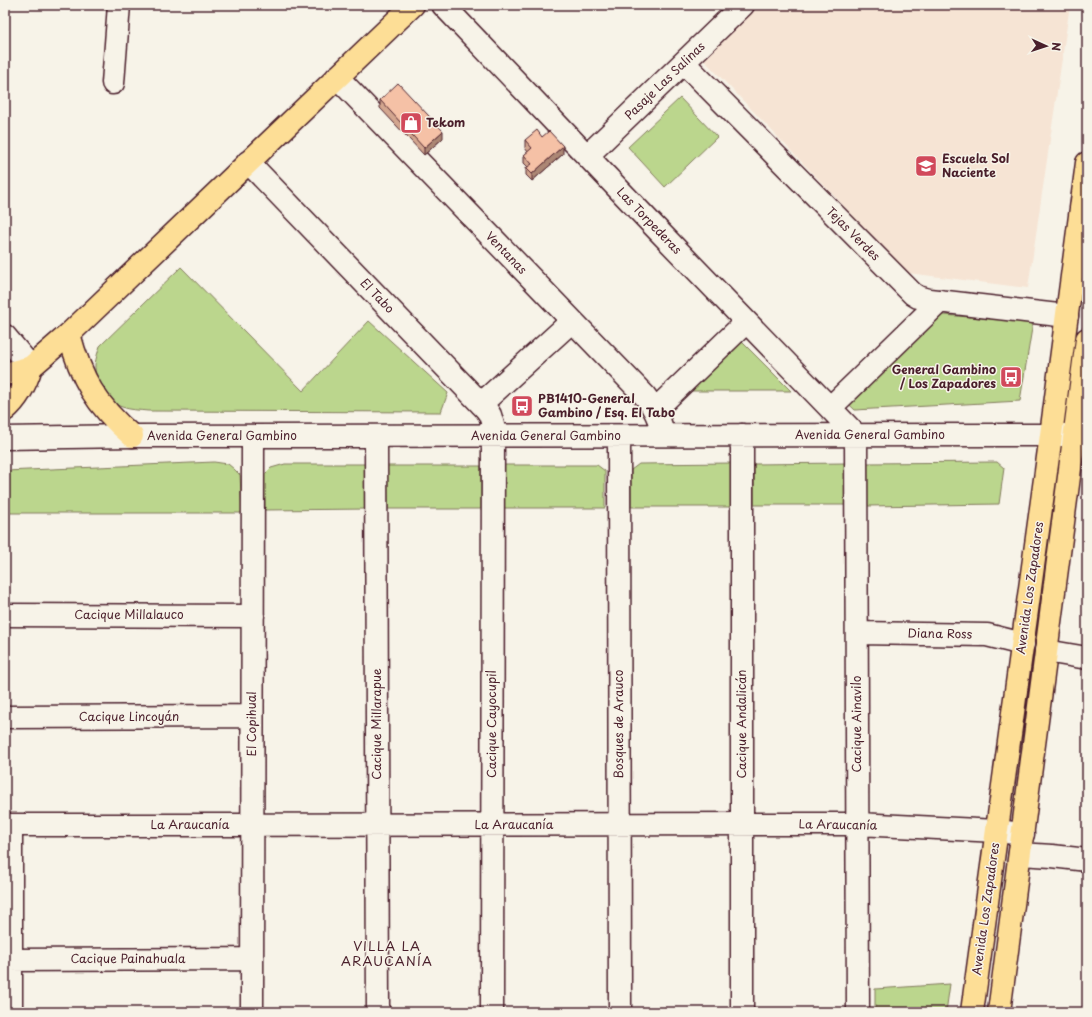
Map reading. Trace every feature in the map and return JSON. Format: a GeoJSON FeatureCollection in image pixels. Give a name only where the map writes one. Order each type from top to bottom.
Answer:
{"type":"FeatureCollection","features":[{"type":"Feature","properties":{"kind":"main road"},"geometry":{"type":"LineString","coordinates":[[5,374],[31,367],[69,334],[413,5]]}},
{"type":"Feature","properties":{"kind":"main road","name":"Avenida Los Zapadores"},"geometry":{"type":"LineString","coordinates":[[972,1012],[1087,163]]}},
{"type":"Feature","properties":{"kind":"main road"},"geometry":{"type":"LineString","coordinates":[[69,334],[74,353],[91,391],[112,417],[132,436]]}},
{"type":"Feature","properties":{"kind":"main road","name":"Avenida Los Zapadores"},"geometry":{"type":"LineString","coordinates":[[999,1012],[1046,651],[1080,435],[1087,339]]}},
{"type":"Feature","properties":{"kind":"main road"},"geometry":{"type":"LineString","coordinates":[[5,410],[19,395],[26,382],[31,367]]}},
{"type":"Feature","properties":{"kind":"street"},"geometry":{"type":"LineString","coordinates":[[112,83],[119,5]]}},
{"type":"Feature","properties":{"kind":"street","name":"Las Torpederas"},"geometry":{"type":"LineString","coordinates":[[443,5],[856,435]]}},
{"type":"Feature","properties":{"kind":"street","name":"Pasaje Las Salinas"},"geometry":{"type":"LineString","coordinates":[[587,156],[743,5]]}},
{"type":"Feature","properties":{"kind":"street","name":"Tejas Verdes"},"geometry":{"type":"LineString","coordinates":[[684,63],[908,290],[918,297],[1067,316]]}},
{"type":"Feature","properties":{"kind":"street","name":"Ventanas"},"geometry":{"type":"LineString","coordinates":[[337,77],[648,400],[659,418],[664,435]]}},
{"type":"Feature","properties":{"kind":"street","name":"El Tabo"},"geometry":{"type":"LineString","coordinates":[[248,162],[486,408],[493,425],[493,436]]}},
{"type":"Feature","properties":{"kind":"street"},"geometry":{"type":"LineString","coordinates":[[830,408],[940,301]]}},
{"type":"Feature","properties":{"kind":"street"},"geometry":{"type":"LineString","coordinates":[[481,404],[572,321]]}},
{"type":"Feature","properties":{"kind":"street"},"geometry":{"type":"LineString","coordinates":[[655,410],[746,322]]}},
{"type":"Feature","properties":{"kind":"street"},"geometry":{"type":"LineString","coordinates":[[5,336],[31,367]]}},
{"type":"Feature","properties":{"kind":"street","name":"Cacique Ainavilo"},"geometry":{"type":"LineString","coordinates":[[856,435],[858,1012]]}},
{"type":"Feature","properties":{"kind":"street","name":"Avenida General Gambino"},"geometry":{"type":"LineString","coordinates":[[5,438],[132,436],[1080,435]]}},
{"type":"Feature","properties":{"kind":"street","name":"El Copihual"},"geometry":{"type":"LineString","coordinates":[[252,1012],[253,436]]}},
{"type":"Feature","properties":{"kind":"street","name":"Cacique Millarapue"},"geometry":{"type":"LineString","coordinates":[[376,436],[378,1012]]}},
{"type":"Feature","properties":{"kind":"street","name":"Cacique Cayocupil"},"geometry":{"type":"LineString","coordinates":[[492,1012],[493,436]]}},
{"type":"Feature","properties":{"kind":"street","name":"Bosques de Arauco"},"geometry":{"type":"LineString","coordinates":[[619,436],[620,1012]]}},
{"type":"Feature","properties":{"kind":"street","name":"Cacique Andalicán"},"geometry":{"type":"LineString","coordinates":[[742,436],[742,1012]]}},
{"type":"Feature","properties":{"kind":"street","name":"Cacique Millalauco"},"geometry":{"type":"LineString","coordinates":[[5,615],[253,616]]}},
{"type":"Feature","properties":{"kind":"street","name":"Diana Ross"},"geometry":{"type":"LineString","coordinates":[[857,633],[987,635],[1023,644]]}},
{"type":"Feature","properties":{"kind":"street"},"geometry":{"type":"LineString","coordinates":[[1046,651],[1087,658]]}},
{"type":"Feature","properties":{"kind":"street","name":"Cacique Lincoyán"},"geometry":{"type":"LineString","coordinates":[[5,717],[252,716]]}},
{"type":"Feature","properties":{"kind":"street","name":"La Araucanía"},"geometry":{"type":"LineString","coordinates":[[8,825],[858,824],[997,831],[1021,844],[1052,856],[1087,860]]}},
{"type":"Feature","properties":{"kind":"street"},"geometry":{"type":"LineString","coordinates":[[8,825],[8,960],[11,1012]]}},
{"type":"Feature","properties":{"kind":"street","name":"Cacique Painahuala"},"geometry":{"type":"LineString","coordinates":[[8,960],[252,959]]}},
{"type":"Feature","properties":{"kind":"shaded area","name":"Escuela Sol Naciente"},"geometry":{"type":"Polygon","coordinates":[[[760,5],[1070,5],[1028,288],[908,273],[704,60],[760,5]]]}},
{"type":"Feature","properties":{"kind":"green space"},"geometry":{"type":"Polygon","coordinates":[[[680,98],[717,137],[665,187],[628,147],[680,98]]]}},
{"type":"Feature","properties":{"kind":"green space"},"geometry":{"type":"Polygon","coordinates":[[[181,267],[303,391],[369,321],[448,393],[441,412],[148,411],[128,409],[116,404],[111,401],[102,390],[95,371],[96,357],[100,346],[181,267]]]}},
{"type":"Feature","properties":{"kind":"green space"},"geometry":{"type":"Polygon","coordinates":[[[918,313],[1033,322],[1020,401],[855,410],[837,393],[918,313]]]}},
{"type":"Feature","properties":{"kind":"green space"},"geometry":{"type":"Polygon","coordinates":[[[742,342],[791,391],[691,391],[742,342]]]}},
{"type":"Feature","properties":{"kind":"green space"},"geometry":{"type":"Polygon","coordinates":[[[214,462],[228,464],[240,475],[242,513],[5,513],[5,471],[214,462]]]}},
{"type":"Feature","properties":{"kind":"green space"},"geometry":{"type":"Polygon","coordinates":[[[997,462],[1004,468],[999,504],[867,506],[867,463],[997,462]]]}},
{"type":"Feature","properties":{"kind":"green space"},"geometry":{"type":"Polygon","coordinates":[[[733,463],[733,507],[631,507],[631,470],[639,464],[733,463]]]}},
{"type":"Feature","properties":{"kind":"green space"},"geometry":{"type":"Polygon","coordinates":[[[847,463],[848,505],[754,505],[754,464],[847,463]]]}},
{"type":"Feature","properties":{"kind":"green space"},"geometry":{"type":"Polygon","coordinates":[[[285,464],[368,464],[369,509],[265,510],[264,475],[271,468],[285,464]]]}},
{"type":"Feature","properties":{"kind":"green space"},"geometry":{"type":"Polygon","coordinates":[[[503,465],[597,465],[605,471],[605,508],[503,508],[503,465]]]}},
{"type":"Feature","properties":{"kind":"green space"},"geometry":{"type":"Polygon","coordinates":[[[387,466],[481,466],[481,509],[388,509],[387,466]]]}},
{"type":"Feature","properties":{"kind":"green space"},"geometry":{"type":"Polygon","coordinates":[[[950,984],[946,1012],[875,1012],[875,989],[950,984]]]}},
{"type":"Feature","properties":{"kind":"building","name":"Tekom"},"geometry":{"type":"Polygon","coordinates":[[[398,83],[443,131],[424,148],[380,100],[398,83]]]}},
{"type":"Feature","properties":{"kind":"building"},"geometry":{"type":"Polygon","coordinates":[[[537,130],[542,137],[549,131],[563,146],[532,174],[526,168],[532,164],[524,155],[532,148],[525,140],[537,130]]]}},
{"type":"Feature","properties":{"kind":"place","name":"Tekom"},"geometry":{"type":"Point","coordinates":[411,123]}},
{"type":"Feature","properties":{"kind":"place","name":"Escuela Sol Naciente"},"geometry":{"type":"Point","coordinates":[926,166]}},
{"type":"Feature","properties":{"kind":"place","name":"General Gambino / Los Zapadores"},"geometry":{"type":"Point","coordinates":[1011,377]}},
{"type":"Feature","properties":{"kind":"place","name":"PB1410-General Gambino / Esq. El Tabo"},"geometry":{"type":"Point","coordinates":[522,406]}},
{"type":"Feature","properties":{"kind":"district","name":"VILLA LA ARAUCANÍA"},"geometry":{"type":"Point","coordinates":[387,954]}}]}
